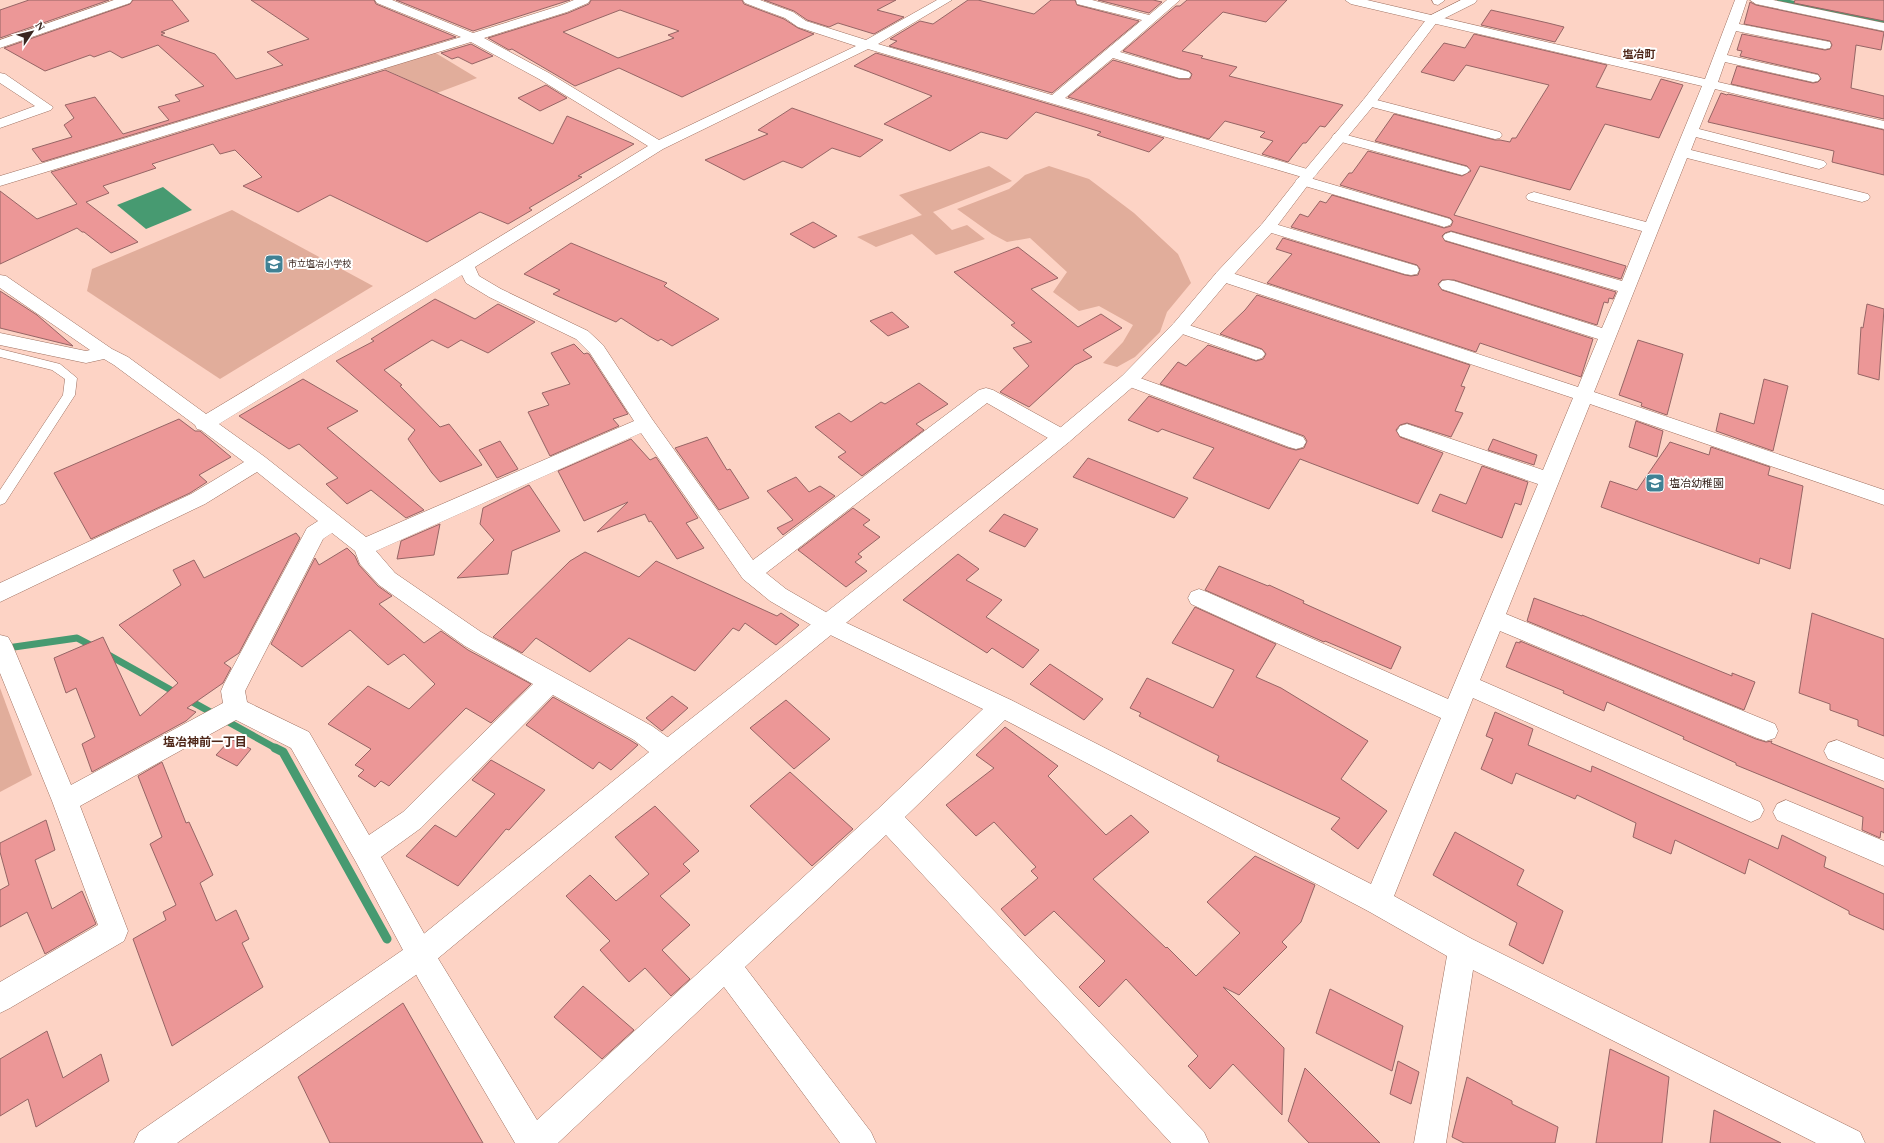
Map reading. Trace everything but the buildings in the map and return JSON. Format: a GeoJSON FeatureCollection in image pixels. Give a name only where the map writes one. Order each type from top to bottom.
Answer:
{"type":"FeatureCollection","features":[{"type":"Feature","properties":{"kind":"street"},"geometry":{"type":"LineString","coordinates":[[0,44],[126,0]]}},
{"type":"Feature","properties":{"kind":"street"},"geometry":{"type":"LineString","coordinates":[[381,0],[473,37],[528,66],[658,146]]}},
{"type":"Feature","properties":{"kind":"street"},"geometry":{"type":"LineString","coordinates":[[0,181],[473,37],[563,9],[584,0]]}},
{"type":"Feature","properties":{"kind":"street"},"geometry":{"type":"LineString","coordinates":[[749,0],[789,15],[802,24],[1306,178],[1448,230],[1627,288]]}},
{"type":"Feature","properties":{"kind":"street"},"geometry":{"type":"LineString","coordinates":[[204,424],[466,265],[658,146],[867,45],[946,0]]}},
{"type":"Feature","properties":{"kind":"street"},"geometry":{"type":"LineString","coordinates":[[1054,100],[1174,0]]}},
{"type":"Feature","properties":{"kind":"street"},"geometry":{"type":"LineString","coordinates":[[1351,0],[1884,125]]}},
{"type":"Feature","properties":{"kind":"street"},"geometry":{"type":"LineString","coordinates":[[150,1143],[420,955],[668,752],[1062,437],[1129,380],[1180,327],[1223,276],[1268,227],[1433,20],[1471,0]]}},
{"type":"Feature","properties":{"kind":"street"},"geometry":{"type":"LineString","coordinates":[[1756,0],[1884,27]]}},
{"type":"Feature","properties":{"kind":"street"},"geometry":{"type":"LineString","coordinates":[[1796,0],[1884,18]]}},
{"type":"Feature","properties":{"kind":"street"},"geometry":{"type":"LineString","coordinates":[[1081,1],[1151,19]]}},
{"type":"Feature","properties":{"kind":"street"},"geometry":{"type":"LineString","coordinates":[[1378,902],[1710,84],[1739,6],[1752,15]]}},
{"type":"Feature","properties":{"kind":"street"},"geometry":{"type":"LineString","coordinates":[[1732,26],[1826,45]]}},
{"type":"Feature","properties":{"kind":"street"},"geometry":{"type":"LineString","coordinates":[[1110,53],[1184,75]]}},
{"type":"Feature","properties":{"kind":"street"},"geometry":{"type":"LineString","coordinates":[[1720,57],[1813,78]]}},
{"type":"Feature","properties":{"kind":"street"},"geometry":{"type":"LineString","coordinates":[[0,78],[46,107],[0,124]]}},
{"type":"Feature","properties":{"kind":"street"},"geometry":{"type":"LineString","coordinates":[[1369,102],[1495,135]]}},
{"type":"Feature","properties":{"kind":"street"},"geometry":{"type":"LineString","coordinates":[[1690,131],[1819,164]]}},
{"type":"Feature","properties":{"kind":"street"},"geometry":{"type":"LineString","coordinates":[[1339,137],[1462,170]]}},
{"type":"Feature","properties":{"kind":"street"},"geometry":{"type":"LineString","coordinates":[[1682,152],[1862,197]]}},
{"type":"Feature","properties":{"kind":"street"},"geometry":{"type":"LineString","coordinates":[[1534,197],[1651,228]]}},
{"type":"Feature","properties":{"kind":"street"},"geometry":{"type":"LineString","coordinates":[[1268,227],[1411,270]]}},
{"type":"Feature","properties":{"kind":"street"},"geometry":{"type":"LineString","coordinates":[[466,265],[472,279],[495,293],[582,335],[597,349],[645,424],[751,573],[778,595],[828,624],[1002,707],[1378,902],[1462,949],[1849,1143]]}},
{"type":"Feature","properties":{"kind":"street"},"geometry":{"type":"LineString","coordinates":[[1223,276],[1583,395],[1884,498]]}},
{"type":"Feature","properties":{"kind":"street"},"geometry":{"type":"LineString","coordinates":[[0,280],[106,353],[121,361],[204,424],[258,462],[364,547],[368,558],[387,579],[472,640],[643,733],[668,752]]}},
{"type":"Feature","properties":{"kind":"street"},"geometry":{"type":"LineString","coordinates":[[1448,285],[1607,336]]}},
{"type":"Feature","properties":{"kind":"street"},"geometry":{"type":"LineString","coordinates":[[1180,327],[1256,354]]}},
{"type":"Feature","properties":{"kind":"street"},"geometry":{"type":"LineString","coordinates":[[1,351],[86,357],[106,353]]}},
{"type":"Feature","properties":{"kind":"street"},"geometry":{"type":"LineString","coordinates":[[1129,380],[1296,442]]}},
{"type":"Feature","properties":{"kind":"street"},"geometry":{"type":"LineString","coordinates":[[751,573],[986,394],[1062,437]]}},
{"type":"Feature","properties":{"kind":"street"},"geometry":{"type":"LineString","coordinates":[[364,547],[645,424]]}},
{"type":"Feature","properties":{"kind":"street"},"geometry":{"type":"LineString","coordinates":[[1407,431],[1549,480]]}},
{"type":"Feature","properties":{"kind":"street"},"geometry":{"type":"LineString","coordinates":[[0,593],[198,499],[258,462]]}},
{"type":"Feature","properties":{"kind":"street"},"geometry":{"type":"LineString","coordinates":[[236,708],[233,691],[315,534],[332,522]]}},
{"type":"Feature","properties":{"kind":"street"},"geometry":{"type":"LineString","coordinates":[[1199,598],[1455,713]]}},
{"type":"Feature","properties":{"kind":"street"},"geometry":{"type":"LineString","coordinates":[[1494,619],[1766,731]]}},
{"type":"Feature","properties":{"kind":"street"},"geometry":{"type":"LineString","coordinates":[[0,644],[65,801],[114,931],[0,998]]}},
{"type":"Feature","properties":{"kind":"street"},"geometry":{"type":"LineString","coordinates":[[365,853],[412,820],[550,682]]}},
{"type":"Feature","properties":{"kind":"street"},"geometry":{"type":"LineString","coordinates":[[1467,685],[1751,810]]}},
{"type":"Feature","properties":{"kind":"street"},"geometry":{"type":"LineString","coordinates":[[236,708],[300,740],[365,853],[420,955],[534,1143],[887,817],[1002,707]]}},
{"type":"Feature","properties":{"kind":"street"},"geometry":{"type":"LineString","coordinates":[[65,801],[236,708]]}},
{"type":"Feature","properties":{"kind":"street"},"geometry":{"type":"LineString","coordinates":[[1837,751],[1884,770]]}},
{"type":"Feature","properties":{"kind":"street"},"geometry":{"type":"LineString","coordinates":[[1786,812],[1884,854]]}},
{"type":"Feature","properties":{"kind":"street"},"geometry":{"type":"LineString","coordinates":[[887,817],[1193,1143]]}},
{"type":"Feature","properties":{"kind":"street"},"geometry":{"type":"LineString","coordinates":[[1430,1143],[1462,949]]}},
{"type":"Feature","properties":{"kind":"street"},"geometry":{"type":"LineString","coordinates":[[726,966],[860,1143]]}},
{"type":"Feature","properties":{"kind":"lane"},"geometry":{"type":"LineString","coordinates":[[0,500],[69,395],[71,378],[56,366],[1,351]]}},
{"type":"Feature","properties":{"kind":"shaded area"},"geometry":{"type":"Polygon","coordinates":[[[434,52],[477,78],[437,93],[382,68],[434,52]]]}},
{"type":"Feature","properties":{"kind":"shaded area"},"geometry":{"type":"Polygon","coordinates":[[[989,166],[1012,181],[933,212],[952,230],[967,225],[985,239],[936,255],[912,234],[876,247],[857,237],[922,215],[899,195],[989,166]]]}},
{"type":"Feature","properties":{"kind":"shaded area"},"geometry":{"type":"Polygon","coordinates":[[[1049,166],[1089,179],[1134,213],[1178,254],[1191,283],[1167,312],[1160,332],[1135,357],[1117,367],[1103,363],[1123,342],[1133,325],[1099,306],[1079,311],[1053,292],[1067,272],[1030,238],[1007,242],[992,234],[957,209],[1009,189],[1025,175],[1049,166]]]}},
{"type":"Feature","properties":{"kind":"shaded area"},"geometry":{"type":"Polygon","coordinates":[[[163,187],[192,210],[146,229],[117,205],[163,187]]]}},
{"type":"Feature","properties":{"kind":"shaded area"},"geometry":{"type":"Polygon","coordinates":[[[232,210],[373,286],[220,379],[87,291],[92,269],[232,210]]]}},
{"type":"Feature","properties":{"kind":"shaded area"},"geometry":{"type":"Polygon","coordinates":[[[0,688],[32,775],[0,792],[0,688]]]}},
{"type":"Feature","properties":{"kind":"waterway"},"geometry":{"type":"LineString","coordinates":[[1779,0],[1884,22]]}},
{"type":"Feature","properties":{"kind":"waterway"},"geometry":{"type":"LineString","coordinates":[[0,649],[77,638],[96,648]]}},
{"type":"Feature","properties":{"kind":"waterway"},"geometry":{"type":"LineString","coordinates":[[105,653],[178,694]]}},
{"type":"Feature","properties":{"kind":"waterway"},"geometry":{"type":"LineString","coordinates":[[187,699],[277,749]]}},
{"type":"Feature","properties":{"kind":"waterway"},"geometry":{"type":"LineString","coordinates":[[277,749],[283,752],[387,939]]}},
{"type":"Feature","properties":{"kind":"place","name":"市立塩冶小学校"},"geometry":{"type":"Point","coordinates":[274,264]}},
{"type":"Feature","properties":{"kind":"place","name":"塩冶幼稚園"},"geometry":{"type":"Point","coordinates":[1655,483]}},
{"type":"Feature","properties":{"kind":"district","name":"塩冶町"},"geometry":{"type":"Point","coordinates":[1639,54]}},
{"type":"Feature","properties":{"kind":"district","name":"塩冶神前一丁目"},"geometry":{"type":"Point","coordinates":[205,742]}}]}
